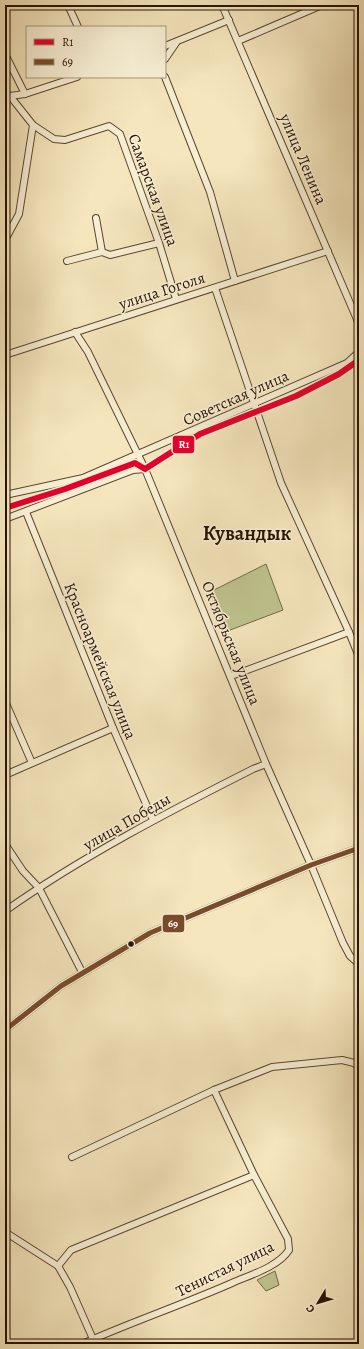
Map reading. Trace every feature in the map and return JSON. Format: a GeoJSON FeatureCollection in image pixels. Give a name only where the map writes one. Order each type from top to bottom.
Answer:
{"type":"FeatureCollection","features":[{"type":"Feature","properties":{"kind":"street"},"geometry":{"type":"LineString","coordinates":[[68,5],[78,26]]}},
{"type":"Feature","properties":{"kind":"street","name":"улица Ленина"},"geometry":{"type":"LineString","coordinates":[[222,5],[359,324]]}},
{"type":"Feature","properties":{"kind":"street"},"geometry":{"type":"LineString","coordinates":[[238,41],[322,5]]}},
{"type":"Feature","properties":{"kind":"street"},"geometry":{"type":"LineString","coordinates":[[166,46],[176,43],[229,20]]}},
{"type":"Feature","properties":{"kind":"street"},"geometry":{"type":"LineString","coordinates":[[166,58],[176,43]]}},
{"type":"Feature","properties":{"kind":"street"},"geometry":{"type":"LineString","coordinates":[[5,54],[25,94]]}},
{"type":"Feature","properties":{"kind":"street"},"geometry":{"type":"LineString","coordinates":[[8,94],[25,94],[74,78]]}},
{"type":"Feature","properties":{"kind":"street"},"geometry":{"type":"LineString","coordinates":[[165,78],[210,192],[236,281]]}},
{"type":"Feature","properties":{"kind":"street"},"geometry":{"type":"LineString","coordinates":[[5,240],[18,214],[33,125],[8,94]]}},
{"type":"Feature","properties":{"kind":"street","name":"Самарская улица"},"geometry":{"type":"LineString","coordinates":[[33,125],[54,139],[64,140],[109,126],[120,134],[159,243],[176,299]]}},
{"type":"Feature","properties":{"kind":"street"},"geometry":{"type":"LineString","coordinates":[[96,218],[102,252]]}},
{"type":"Feature","properties":{"kind":"street"},"geometry":{"type":"LineString","coordinates":[[67,261],[102,252],[110,254],[159,243]]}},
{"type":"Feature","properties":{"kind":"street","name":"улица Гоголя"},"geometry":{"type":"LineString","coordinates":[[5,355],[328,251]]}},
{"type":"Feature","properties":{"kind":"street"},"geometry":{"type":"LineString","coordinates":[[216,288],[281,483],[359,657]]}},
{"type":"Feature","properties":{"kind":"street","name":"Октябрьская улица"},"geometry":{"type":"LineString","coordinates":[[75,332],[88,352],[138,455],[231,676],[266,764],[311,865],[343,943],[350,956],[359,964]]}},
{"type":"Feature","properties":{"kind":"street","name":"Советская улица"},"geometry":{"type":"LineString","coordinates":[[5,495],[83,478],[254,405],[347,363],[359,352]]}},
{"type":"Feature","properties":{"kind":"street"},"geometry":{"type":"LineString","coordinates":[[5,519],[133,470],[144,469]]}},
{"type":"Feature","properties":{"kind":"street","name":"Красноармейская улица"},"geometry":{"type":"LineString","coordinates":[[26,512],[113,728],[153,820]]}},
{"type":"Feature","properties":{"kind":"street"},"geometry":{"type":"LineString","coordinates":[[231,676],[349,632]]}},
{"type":"Feature","properties":{"kind":"street"},"geometry":{"type":"LineString","coordinates":[[5,701],[32,763]]}},
{"type":"Feature","properties":{"kind":"street"},"geometry":{"type":"LineString","coordinates":[[5,775],[113,728]]}},
{"type":"Feature","properties":{"kind":"street","name":"улица Победы"},"geometry":{"type":"LineString","coordinates":[[5,911],[39,888],[153,820],[253,769],[266,764]]}},
{"type":"Feature","properties":{"kind":"street"},"geometry":{"type":"LineString","coordinates":[[5,844],[23,871],[39,888],[82,972]]}},
{"type":"Feature","properties":{"kind":"street"},"geometry":{"type":"LineString","coordinates":[[5,1030],[42,999],[82,972],[150,933],[311,865],[359,848]]}},
{"type":"Feature","properties":{"kind":"street"},"geometry":{"type":"LineString","coordinates":[[72,1157],[214,1090],[272,1067],[305,1065],[342,1060],[354,1063],[359,1068]]}},
{"type":"Feature","properties":{"kind":"street","name":"Тенистая улица"},"geometry":{"type":"LineString","coordinates":[[82,1344],[190,1302],[244,1278],[282,1258],[289,1250],[288,1239],[254,1175],[214,1090]]}},
{"type":"Feature","properties":{"kind":"street"},"geometry":{"type":"LineString","coordinates":[[58,1266],[72,1250],[254,1175]]}},
{"type":"Feature","properties":{"kind":"street"},"geometry":{"type":"LineString","coordinates":[[5,1232],[58,1266],[70,1287],[93,1339]]}},
{"type":"Feature","properties":{"kind":"green space"},"geometry":{"type":"Polygon","coordinates":[[[266,564],[283,610],[225,632],[210,592],[266,564]]]}},
{"type":"Feature","properties":{"kind":"green space"},"geometry":{"type":"Polygon","coordinates":[[[275,1271],[279,1285],[266,1291],[257,1280],[275,1271]]]}},
{"type":"Feature","properties":{"kind":"transit line","name":"R1"},"geometry":{"type":"LineString","coordinates":[[5,508],[65,489],[135,463],[145,469],[200,434],[296,396],[339,374],[359,360]]}},
{"type":"Feature","properties":{"kind":"transit line","name":"69"},"geometry":{"type":"LineString","coordinates":[[5,1030],[61,986],[150,933],[311,865],[359,848]]}},
{"type":"Feature","properties":{"kind":"district","name":"Кувандык"},"geometry":{"type":"Point","coordinates":[247,533]}}]}
